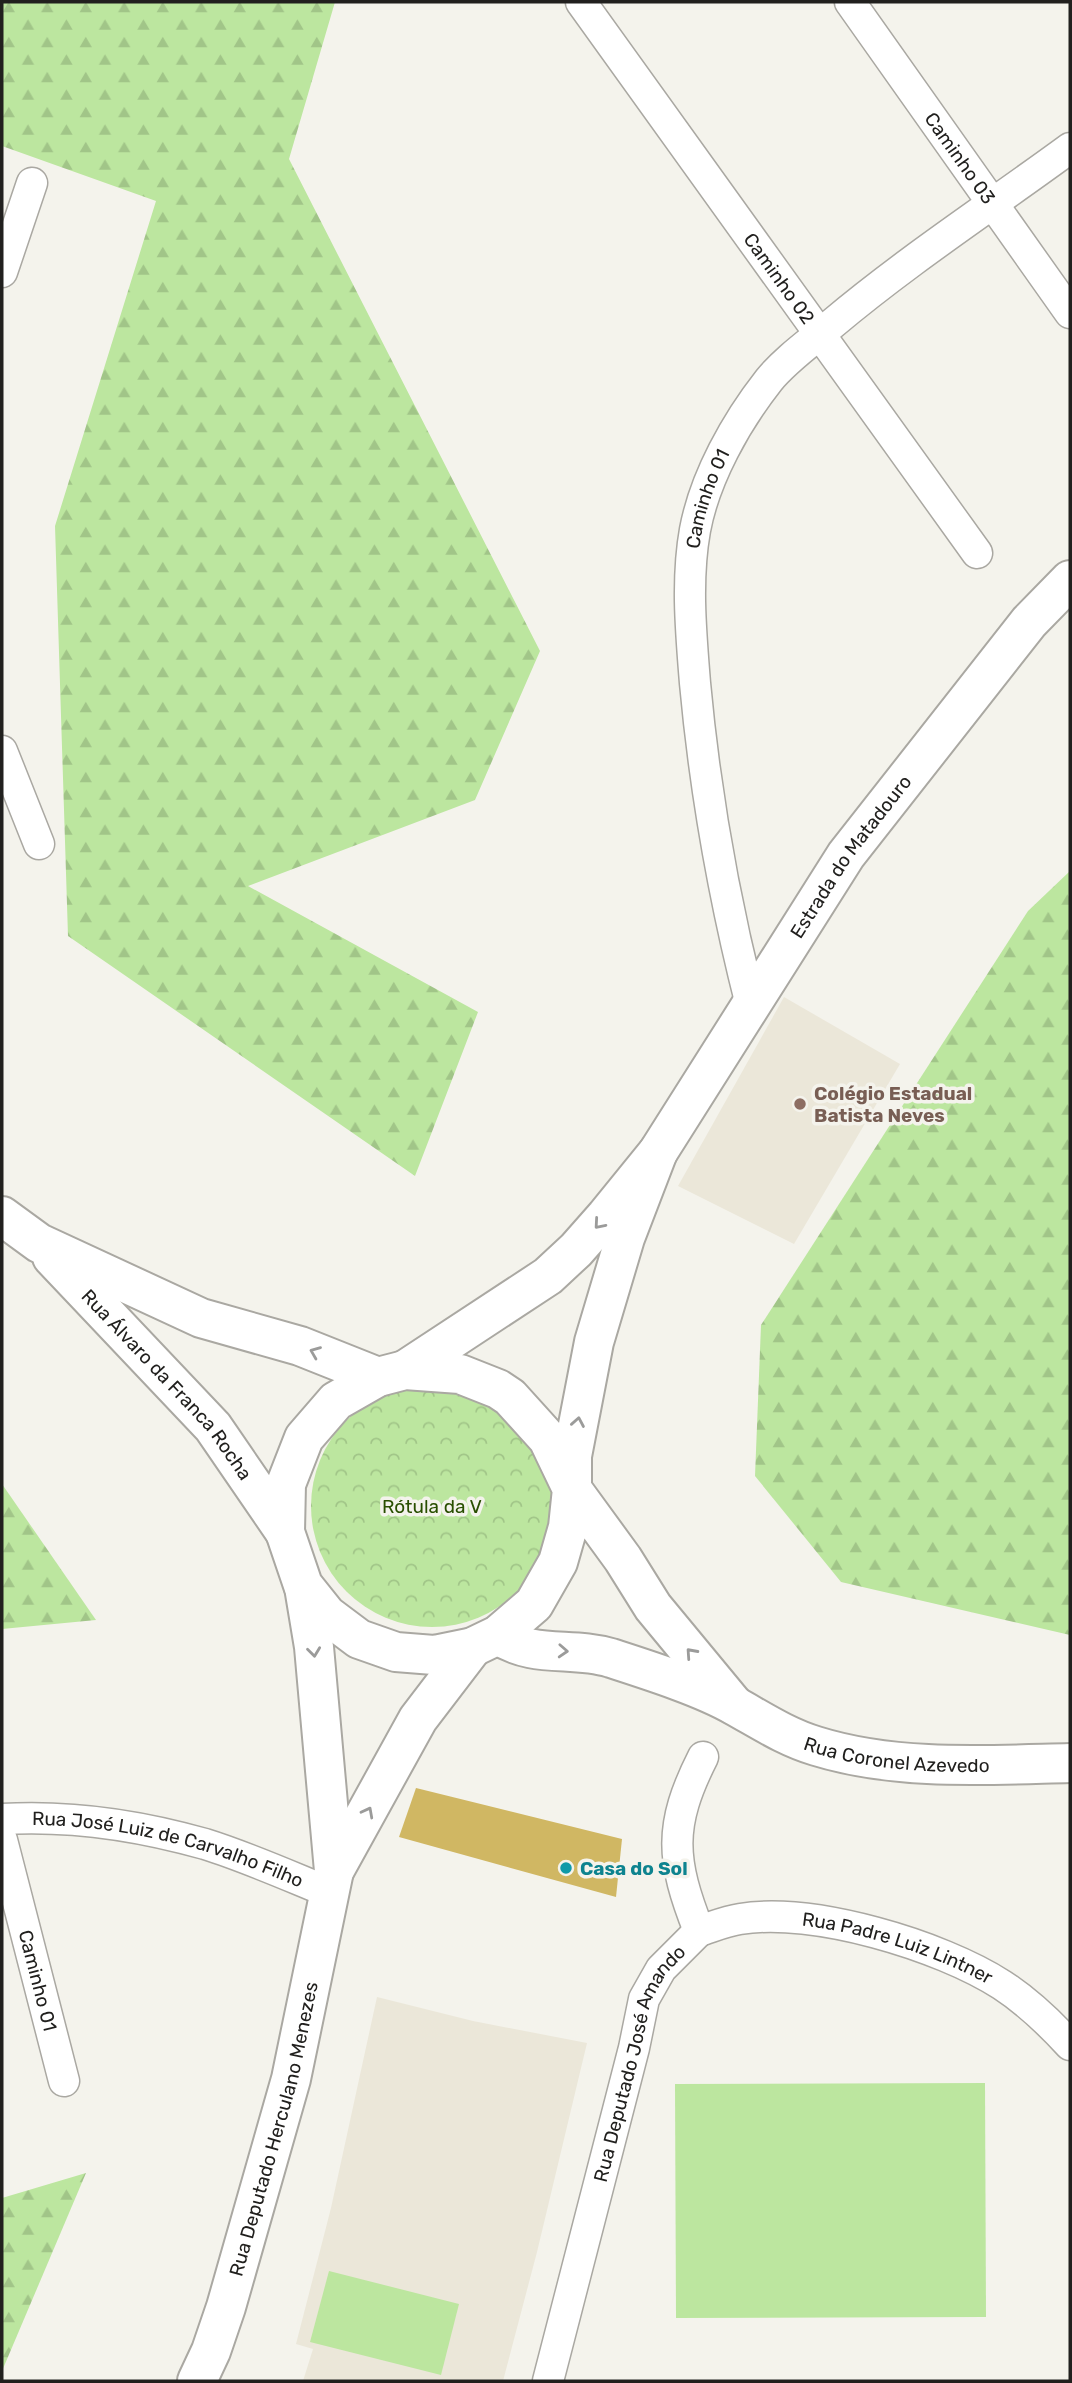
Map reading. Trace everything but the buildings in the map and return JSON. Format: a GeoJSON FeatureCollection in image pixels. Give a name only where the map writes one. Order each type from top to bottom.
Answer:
{"type":"FeatureCollection","features":[{"type":"Feature","properties":{"kind":"main road","name":"Estrada do Matadouro"},"geometry":{"type":"LineString","coordinates":[[285,1532],[286,1483],[304,1438],[336,1401],[391,1374],[548,1276],[576,1250],[658,1152],[846,855],[1029,622],[1070,580]]}},
{"type":"Feature","properties":{"kind":"main road","name":"Estrada do Matadouro"},"geometry":{"type":"LineString","coordinates":[[485,1641],[534,1604],[558,1562],[568,1527],[572,1456],[594,1342],[625,1238],[658,1152]]}},
{"type":"Feature","properties":{"kind":"main road","name":"Rua Álvaro da Franca Rocha"},"geometry":{"type":"LineString","coordinates":[[2,1216],[39,1242],[201,1318],[391,1374],[460,1374],[498,1389],[510,1397],[548,1438],[572,1489]]}},
{"type":"Feature","properties":{"kind":"main road","name":"Rua Álvaro da Franca Rocha"},"geometry":{"type":"LineString","coordinates":[[39,1242],[213,1427],[285,1532]]}},
{"type":"Feature","properties":{"kind":"main road","name":"Rua Coronel Azevedo"},"geometry":{"type":"LineString","coordinates":[[572,1489],[623,1559],[653,1607],[734,1705]]}},
{"type":"Feature","properties":{"kind":"main road"},"geometry":{"type":"LineString","coordinates":[[285,1532],[303,1585],[327,1615],[359,1639],[396,1652],[435,1655],[485,1641]]}},
{"type":"Feature","properties":{"kind":"main road","name":"Rua Deputado Herculano Menezes"},"geometry":{"type":"LineString","coordinates":[[303,1585],[314,1647],[333,1882]]}},
{"type":"Feature","properties":{"kind":"main road","name":"Rua Coronel Azevedo"},"geometry":{"type":"LineString","coordinates":[[485,1641],[526,1649],[571,1651],[607,1657],[734,1705],[772,1729],[816,1746],[875,1759],[958,1763],[1070,1763]]}},
{"type":"Feature","properties":{"kind":"main road","name":"Rua Deputado Herculano Menezes"},"geometry":{"type":"LineString","coordinates":[[197,2381],[226,2307],[270,2157],[291,2079],[333,1882],[418,1720],[485,1641]]}},
{"type":"Feature","properties":{"kind":"street","name":"Caminho 02"},"geometry":{"type":"LineString","coordinates":[[580,2],[977,553]]}},
{"type":"Feature","properties":{"kind":"street","name":"Caminho 03"},"geometry":{"type":"LineString","coordinates":[[850,2],[995,203],[1070,313]]}},
{"type":"Feature","properties":{"kind":"street","name":"Caminho 01"},"geometry":{"type":"LineString","coordinates":[[751,1005],[716,847],[698,715],[690,572],[695,529],[704,495],[739,422],[771,378],[878,285],[1070,148]]}},
{"type":"Feature","properties":{"kind":"street"},"geometry":{"type":"LineString","coordinates":[[2,272],[32,183]]}},
{"type":"Feature","properties":{"kind":"street"},"geometry":{"type":"LineString","coordinates":[[2,751],[39,844]]}},
{"type":"Feature","properties":{"kind":"street","name":"Rua Deputado José Amando"},"geometry":{"type":"LineString","coordinates":[[548,2381],[634,2048],[644,1999],[661,1969],[699,1931],[685,1895],[676,1839],[685,1797],[703,1757]]}},
{"type":"Feature","properties":{"kind":"street","name":"Rua José Luiz de Carvalho Filho"},"geometry":{"type":"LineString","coordinates":[[2,1819],[38,1817],[138,1827],[333,1882]]}},
{"type":"Feature","properties":{"kind":"street","name":"Caminho 01"},"geometry":{"type":"LineString","coordinates":[[2,1840],[64,2081]]}},
{"type":"Feature","properties":{"kind":"street","name":"Rua Padre Luiz Lintner"},"geometry":{"type":"LineString","coordinates":[[699,1931],[739,1919],[772,1917],[842,1925],[893,1939],[956,1960],[1001,1984],[1045,2017],[1070,2045]]}},
{"type":"Feature","properties":{"kind":"shaded area","name":"Colégio Estadual Batista Neves"},"geometry":{"type":"Polygon","coordinates":[[[784,997],[900,1064],[794,1244],[678,1186],[784,997]]]}},
{"type":"Feature","properties":{"kind":"shaded area"},"geometry":{"type":"Polygon","coordinates":[[[377,1997],[473,2021],[587,2043],[503,2381],[303,2381],[313,2349],[296,2344],[331,2208],[377,1997]]]}},
{"type":"Feature","properties":{"kind":"green space"},"geometry":{"type":"Polygon","coordinates":[[[2,2],[335,2],[289,159],[540,651],[475,800],[248,886],[478,1012],[415,1176],[68,936],[55,526],[156,201],[2,146],[2,2]]]}},
{"type":"Feature","properties":{"kind":"green space"},"geometry":{"type":"Polygon","coordinates":[[[1070,871],[1070,1635],[841,1582],[755,1476],[761,1325],[1028,911],[1070,871]]]}},
{"type":"Feature","properties":{"kind":"green space","name":"Rótula da V"},"geometry":{"type":"Polygon","coordinates":[[[432,1385],[456,1388],[478,1395],[499,1406],[517,1421],[532,1439],[543,1460],[550,1482],[553,1506],[550,1530],[543,1552],[532,1573],[517,1591],[499,1606],[478,1617],[456,1624],[432,1627],[408,1624],[386,1617],[365,1606],[347,1591],[332,1573],[321,1552],[314,1530],[311,1506],[314,1482],[321,1460],[332,1439],[347,1421],[365,1406],[386,1395],[408,1388],[432,1385]]]}},
{"type":"Feature","properties":{"kind":"green space"},"geometry":{"type":"Polygon","coordinates":[[[2,1484],[96,1620],[2,1629],[2,1484]]]}},
{"type":"Feature","properties":{"kind":"green space"},"geometry":{"type":"Polygon","coordinates":[[[985,2083],[986,2317],[676,2318],[675,2084],[985,2083]]]}},
{"type":"Feature","properties":{"kind":"green space"},"geometry":{"type":"Polygon","coordinates":[[[86,2173],[2,2371],[2,2198],[86,2173]]]}},
{"type":"Feature","properties":{"kind":"green space"},"geometry":{"type":"Polygon","coordinates":[[[329,2271],[459,2304],[441,2375],[310,2342],[329,2271]]]}},
{"type":"Feature","properties":{"kind":"place","name":"Colégio Estadual Batista Neves"},"geometry":{"type":"Point","coordinates":[800,1104]}},
{"type":"Feature","properties":{"kind":"place","name":"Casa do Sol"},"geometry":{"type":"Point","coordinates":[566,1868]}}]}
